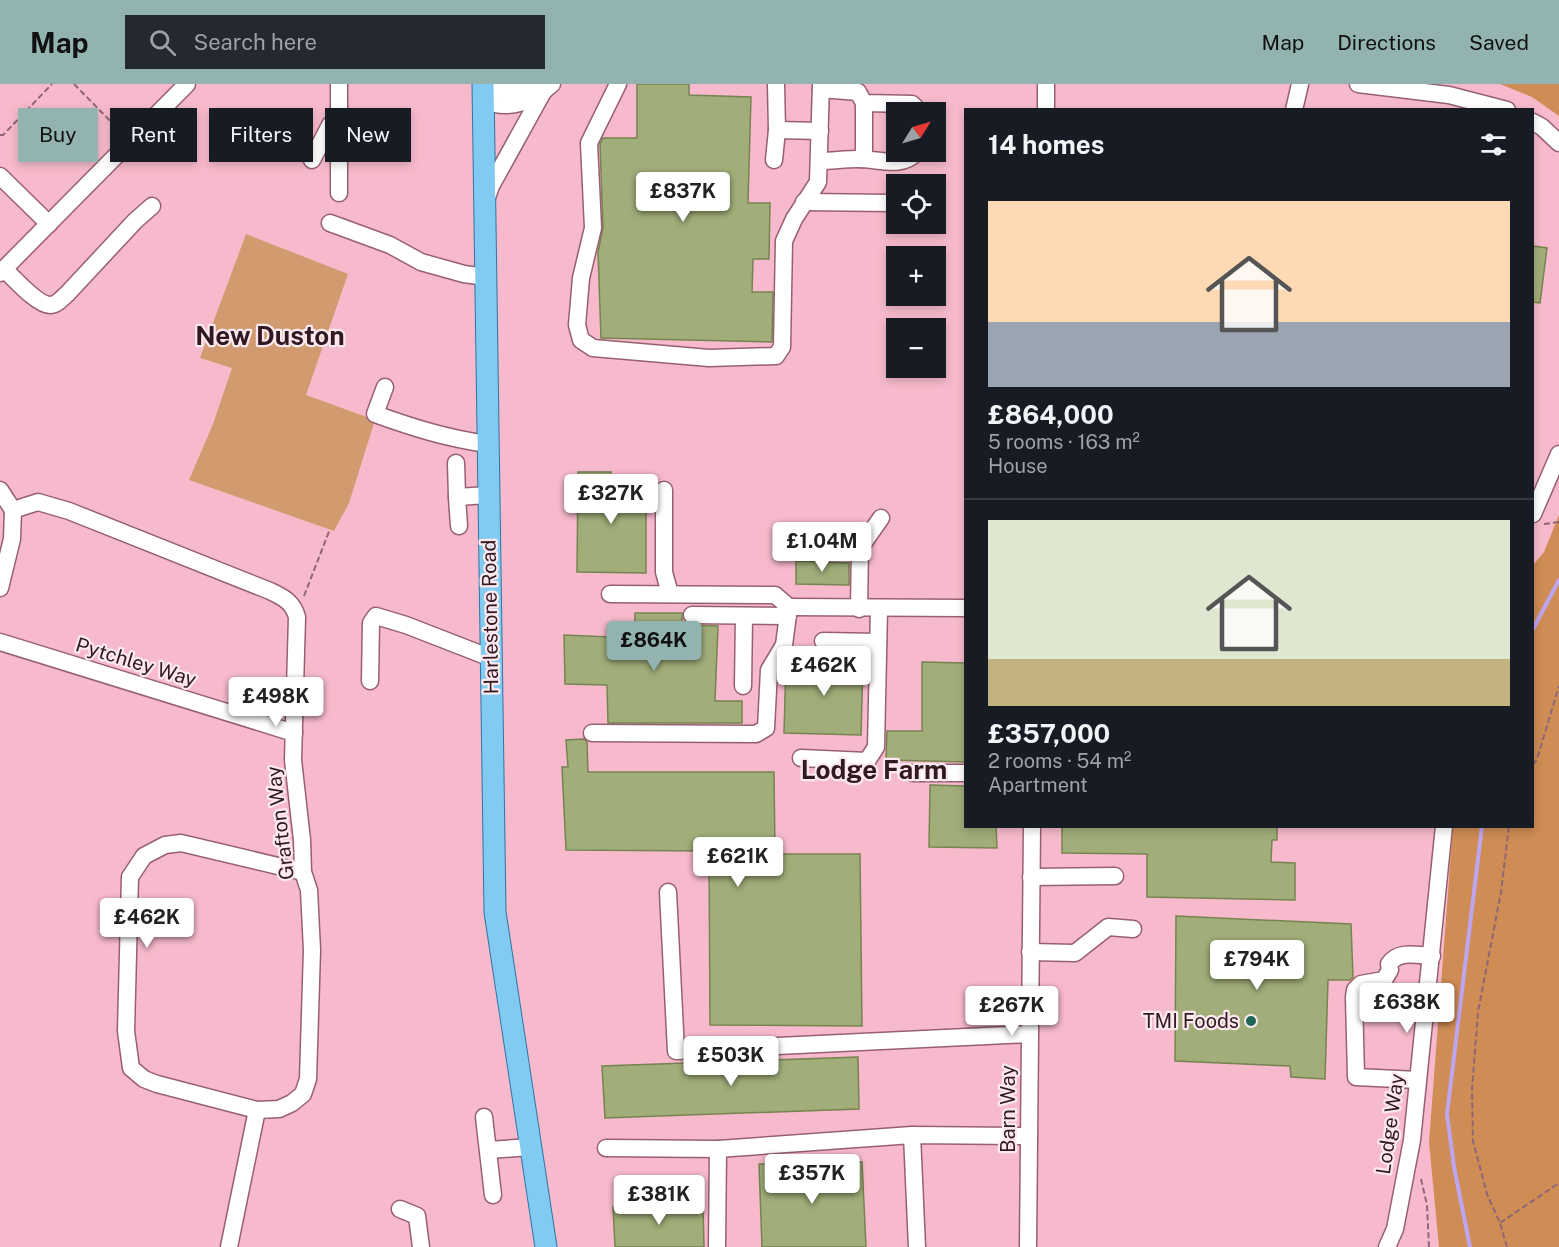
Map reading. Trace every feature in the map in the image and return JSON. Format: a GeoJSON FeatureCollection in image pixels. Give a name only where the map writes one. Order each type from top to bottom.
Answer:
{"type":"FeatureCollection","features":[{"type":"Feature","properties":{"kind":"main road","name":"Harlestone Road"},"geometry":{"type":"LineString","coordinates":[[483,90],[495,912],[546,1247]]}},
{"type":"Feature","properties":{"kind":"street"},"geometry":{"type":"LineString","coordinates":[[163,108],[187,84]]}},
{"type":"Feature","properties":{"kind":"street"},"geometry":{"type":"LineString","coordinates":[[339,84],[339,108]]}},
{"type":"Feature","properties":{"kind":"street"},"geometry":{"type":"LineString","coordinates":[[618,84],[589,143],[593,228],[581,278],[577,325],[581,340],[593,348],[709,358],[776,356],[782,347],[784,240],[804,202],[819,182],[821,86],[858,92],[864,103],[864,151],[861,159]]}},
{"type":"Feature","properties":{"kind":"street"},"geometry":{"type":"LineString","coordinates":[[774,160],[777,130],[776,84]]}},
{"type":"Feature","properties":{"kind":"street"},"geometry":{"type":"LineString","coordinates":[[1046,84],[1046,108]]}},
{"type":"Feature","properties":{"kind":"street"},"geometry":{"type":"LineString","coordinates":[[1294,108],[1300,84]]}},
{"type":"Feature","properties":{"kind":"street"},"geometry":{"type":"LineString","coordinates":[[1358,84],[1428,88],[1499,108]]}},
{"type":"Feature","properties":{"kind":"street"},"geometry":{"type":"LineString","coordinates":[[483,90],[493,105],[527,102],[548,88]]}},
{"type":"Feature","properties":{"kind":"street"},"geometry":{"type":"LineString","coordinates":[[486,200],[491,186],[548,88]]}},
{"type":"Feature","properties":{"kind":"street"},"geometry":{"type":"LineString","coordinates":[[864,103],[886,103]]}},
{"type":"Feature","properties":{"kind":"street"},"geometry":{"type":"LineString","coordinates":[[1534,123],[1559,143]]}},
{"type":"Feature","properties":{"kind":"street"},"geometry":{"type":"LineString","coordinates":[[777,130],[820,131]]}},
{"type":"Feature","properties":{"kind":"street"},"geometry":{"type":"LineString","coordinates":[[313,157],[325,134]]}},
{"type":"Feature","properties":{"kind":"street"},"geometry":{"type":"LineString","coordinates":[[820,161],[861,159],[886,162]]}},
{"type":"Feature","properties":{"kind":"street"},"geometry":{"type":"LineString","coordinates":[[110,161],[2,271],[38,300],[50,305],[56,303],[152,206]]}},
{"type":"Feature","properties":{"kind":"street"},"geometry":{"type":"LineString","coordinates":[[339,162],[339,193]]}},
{"type":"Feature","properties":{"kind":"street"},"geometry":{"type":"LineString","coordinates":[[0,176],[49,224]]}},
{"type":"Feature","properties":{"kind":"street"},"geometry":{"type":"LineString","coordinates":[[804,202],[886,203]]}},
{"type":"Feature","properties":{"kind":"street"},"geometry":{"type":"LineString","coordinates":[[330,222],[390,245],[421,262],[464,274],[486,277]]}},
{"type":"Feature","properties":{"kind":"street"},"geometry":{"type":"LineString","coordinates":[[385,387],[375,414],[431,434],[487,444]]}},
{"type":"Feature","properties":{"kind":"street"},"geometry":{"type":"LineString","coordinates":[[1537,519],[1559,454]]}},
{"type":"Feature","properties":{"kind":"street"},"geometry":{"type":"LineString","coordinates":[[456,463],[459,526]]}},
{"type":"Feature","properties":{"kind":"street"},"geometry":{"type":"LineString","coordinates":[[0,490],[14,510],[12,538],[0,588]]}},
{"type":"Feature","properties":{"kind":"street"},"geometry":{"type":"LineString","coordinates":[[664,490],[664,572],[670,594]]}},
{"type":"Feature","properties":{"kind":"street"},"geometry":{"type":"LineString","coordinates":[[457,497],[488,495]]}},
{"type":"Feature","properties":{"kind":"street"},"geometry":{"type":"LineString","coordinates":[[14,510],[38,502],[69,511],[270,591],[284,598],[294,607]]}},
{"type":"Feature","properties":{"kind":"street"},"geometry":{"type":"LineString","coordinates":[[859,609],[860,548],[881,518]]}},
{"type":"Feature","properties":{"kind":"street"},"geometry":{"type":"LineString","coordinates":[[592,733],[756,734],[766,728],[770,670],[784,645],[788,612],[775,596],[610,594]]}},
{"type":"Feature","properties":{"kind":"street","name":"Grafton Way"},"geometry":{"type":"LineString","coordinates":[[257,1110],[279,1109],[292,1103],[303,1094],[308,1079],[312,950],[309,890],[303,872],[302,840],[293,760],[297,617],[294,607]]}},
{"type":"Feature","properties":{"kind":"street"},"geometry":{"type":"LineString","coordinates":[[692,615],[744,616],[859,609],[964,609]]}},
{"type":"Feature","properties":{"kind":"street"},"geometry":{"type":"LineString","coordinates":[[801,758],[867,762],[876,747],[879,609]]}},
{"type":"Feature","properties":{"kind":"street"},"geometry":{"type":"LineString","coordinates":[[370,681],[371,623],[376,616],[406,625],[491,658]]}},
{"type":"Feature","properties":{"kind":"street"},"geometry":{"type":"LineString","coordinates":[[742,686],[744,616]]}},
{"type":"Feature","properties":{"kind":"street"},"geometry":{"type":"LineString","coordinates":[[823,641],[878,642]]}},
{"type":"Feature","properties":{"kind":"street","name":"Pytchley Way"},"geometry":{"type":"LineString","coordinates":[[0,642],[294,733]]}},
{"type":"Feature","properties":{"kind":"street"},"geometry":{"type":"LineString","coordinates":[[913,772],[964,773]]}},
{"type":"Feature","properties":{"kind":"street","name":"Barn Way"},"geometry":{"type":"LineString","coordinates":[[1028,1247],[1032,828]]}},
{"type":"Feature","properties":{"kind":"street","name":"Lodge Way"},"geometry":{"type":"LineString","coordinates":[[1387,1247],[1395,1229],[1412,1140],[1444,828]]}},
{"type":"Feature","properties":{"kind":"street"},"geometry":{"type":"LineString","coordinates":[[229,1247],[257,1110],[157,1084],[144,1079],[131,1068],[126,1031],[130,877],[144,856],[165,845],[180,843],[303,872]]}},
{"type":"Feature","properties":{"kind":"street"},"geometry":{"type":"LineString","coordinates":[[1031,877],[1115,876]]}},
{"type":"Feature","properties":{"kind":"street"},"geometry":{"type":"LineString","coordinates":[[668,892],[676,1051],[1029,1034]]}},
{"type":"Feature","properties":{"kind":"street"},"geometry":{"type":"LineString","coordinates":[[1030,952],[1075,953],[1108,927],[1133,929]]}},
{"type":"Feature","properties":{"kind":"street"},"geometry":{"type":"LineString","coordinates":[[1418,1080],[1356,1077],[1354,997],[1355,990],[1361,984],[1384,980],[1394,957],[1400,954],[1432,956]]}},
{"type":"Feature","properties":{"kind":"street"},"geometry":{"type":"LineString","coordinates":[[484,1117],[493,1195]]}},
{"type":"Feature","properties":{"kind":"street"},"geometry":{"type":"LineString","coordinates":[[912,1136],[917,1247]]}},
{"type":"Feature","properties":{"kind":"street"},"geometry":{"type":"LineString","coordinates":[[606,1148],[718,1149],[912,1136],[1029,1136]]}},
{"type":"Feature","properties":{"kind":"street"},"geometry":{"type":"LineString","coordinates":[[489,1149],[530,1147]]}},
{"type":"Feature","properties":{"kind":"street"},"geometry":{"type":"LineString","coordinates":[[717,1247],[718,1149]]}},
{"type":"Feature","properties":{"kind":"street"},"geometry":{"type":"LineString","coordinates":[[400,1209],[417,1216],[421,1247]]}},
{"type":"Feature","properties":{"kind":"path"},"geometry":{"type":"LineString","coordinates":[[0,135],[3,135],[52,84]]}},
{"type":"Feature","properties":{"kind":"path"},"geometry":{"type":"LineString","coordinates":[[74,84],[110,121]]}},
{"type":"Feature","properties":{"kind":"path"},"geometry":{"type":"LineString","coordinates":[[1537,519],[1559,522]]}},
{"type":"Feature","properties":{"kind":"path"},"geometry":{"type":"LineString","coordinates":[[294,607],[309,585],[330,529]]}},
{"type":"Feature","properties":{"kind":"path"},"geometry":{"type":"LineString","coordinates":[[1534,764],[1559,686]]}},
{"type":"Feature","properties":{"kind":"path"},"geometry":{"type":"LineString","coordinates":[[1507,1247],[1500,1223],[1486,1194],[1473,1141],[1472,1089],[1478,1012],[1501,892],[1509,828]]}},
{"type":"Feature","properties":{"kind":"path"},"geometry":{"type":"LineString","coordinates":[[1419,1172],[1427,1205],[1429,1247]]}},
{"type":"Feature","properties":{"kind":"path"},"geometry":{"type":"LineString","coordinates":[[1500,1223],[1559,1183]]}},
{"type":"Feature","properties":{"kind":"shaded area"},"geometry":{"type":"Polygon","coordinates":[[[1500,84],[1559,84],[1559,116],[1532,97],[1500,84]]]}},
{"type":"Feature","properties":{"kind":"shaded area"},"geometry":{"type":"Polygon","coordinates":[[[246,234],[348,274],[306,395],[375,420],[349,503],[334,531],[189,480],[213,424],[232,368],[200,358],[246,234]]]}},
{"type":"Feature","properties":{"kind":"shaded area"},"geometry":{"type":"Polygon","coordinates":[[[1559,515],[1559,1247],[1439,1247],[1429,1142],[1453,828],[1534,828],[1534,564],[1544,552],[1559,515]]]}},
{"type":"Feature","properties":{"kind":"building"},"geometry":{"type":"Polygon","coordinates":[[[637,84],[689,84],[689,95],[751,97],[748,203],[770,203],[769,259],[753,259],[752,292],[773,292],[772,342],[601,338],[598,252],[603,228],[600,144],[603,138],[637,138],[637,84]]]}},
{"type":"Feature","properties":{"kind":"building"},"geometry":{"type":"Polygon","coordinates":[[[1534,246],[1547,248],[1540,303],[1534,302],[1534,246]]]}},
{"type":"Feature","properties":{"kind":"building"},"geometry":{"type":"Polygon","coordinates":[[[578,472],[611,472],[610,484],[646,485],[646,573],[577,572],[578,472]]]}},
{"type":"Feature","properties":{"kind":"building"},"geometry":{"type":"Polygon","coordinates":[[[796,561],[849,563],[849,585],[796,584],[796,561]]]}},
{"type":"Feature","properties":{"kind":"building"},"geometry":{"type":"Polygon","coordinates":[[[635,613],[682,613],[682,625],[718,626],[715,701],[742,701],[742,723],[608,723],[607,685],[565,684],[564,635],[635,638],[635,613]]]}},
{"type":"Feature","properties":{"kind":"building"},"geometry":{"type":"Polygon","coordinates":[[[788,659],[863,661],[861,735],[784,733],[786,662],[788,659]]]}},
{"type":"Feature","properties":{"kind":"building"},"geometry":{"type":"Polygon","coordinates":[[[922,662],[964,663],[964,762],[886,760],[887,731],[922,731],[922,662]]]}},
{"type":"Feature","properties":{"kind":"building"},"geometry":{"type":"Polygon","coordinates":[[[584,739],[587,742],[588,772],[774,772],[775,854],[860,854],[862,1026],[710,1025],[709,851],[566,850],[562,767],[568,767],[566,740],[584,739]]]}},
{"type":"Feature","properties":{"kind":"building"},"geometry":{"type":"Polygon","coordinates":[[[930,785],[964,786],[964,828],[996,828],[997,848],[929,847],[930,785]]]}},
{"type":"Feature","properties":{"kind":"building"},"geometry":{"type":"Polygon","coordinates":[[[1062,828],[1277,828],[1277,840],[1272,840],[1271,862],[1295,863],[1295,900],[1147,897],[1147,854],[1062,853],[1062,828]]]}},
{"type":"Feature","properties":{"kind":"building","name":"TMI Foods"},"geometry":{"type":"Polygon","coordinates":[[[1176,916],[1351,924],[1353,977],[1350,980],[1328,980],[1325,1079],[1291,1077],[1290,1066],[1175,1061],[1176,916]]]}},
{"type":"Feature","properties":{"kind":"building"},"geometry":{"type":"Polygon","coordinates":[[[858,1057],[859,1109],[605,1118],[602,1066],[858,1057]]]}},
{"type":"Feature","properties":{"kind":"building"},"geometry":{"type":"Polygon","coordinates":[[[862,1162],[866,1247],[762,1247],[759,1164],[862,1162]]]}},
{"type":"Feature","properties":{"kind":"building"},"geometry":{"type":"Polygon","coordinates":[[[703,1205],[704,1247],[615,1247],[613,1207],[703,1205]]]}},
{"type":"Feature","properties":{"kind":"waterway"},"geometry":{"type":"LineString","coordinates":[[1534,627],[1559,580]]}},
{"type":"Feature","properties":{"kind":"waterway"},"geometry":{"type":"LineString","coordinates":[[1470,1247],[1454,1167],[1447,1114],[1482,828]]}},
{"type":"Feature","properties":{"kind":"place","name":"TMI Foods"},"geometry":{"type":"Point","coordinates":[1251,1021]}},
{"type":"Feature","properties":{"kind":"district","name":"New Duston"},"geometry":{"type":"Point","coordinates":[270,335]}},
{"type":"Feature","properties":{"kind":"district","name":"Lodge Farm"},"geometry":{"type":"Point","coordinates":[874,769]}}]}
